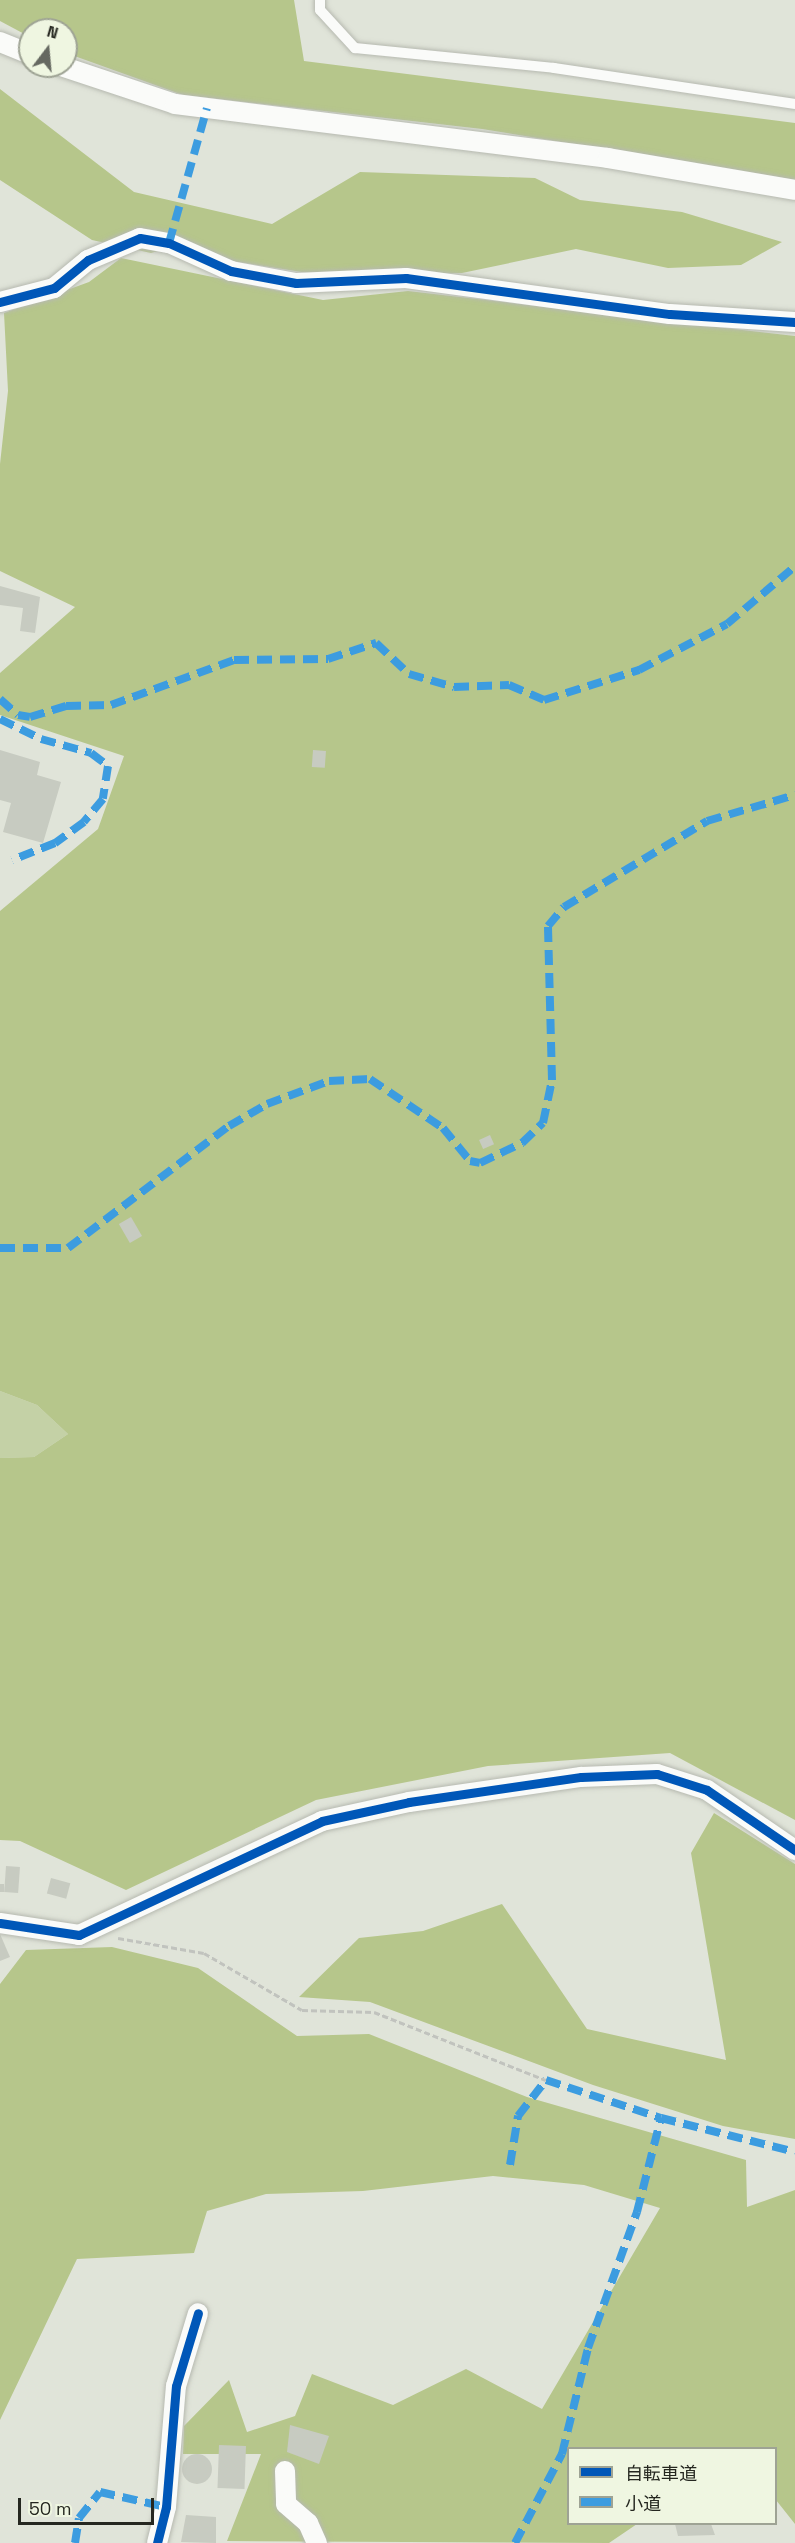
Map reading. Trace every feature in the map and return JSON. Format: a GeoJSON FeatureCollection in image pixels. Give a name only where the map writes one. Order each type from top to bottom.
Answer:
{"type":"FeatureCollection","features":[{"type":"Feature","properties":{"kind":"street"},"geometry":{"type":"LineString","coordinates":[[0,42],[18,49]]}},
{"type":"Feature","properties":{"kind":"street"},"geometry":{"type":"LineString","coordinates":[[78,72],[175,104],[597,156],[795,190]]}},
{"type":"Feature","properties":{"kind":"street"},"geometry":{"type":"LineString","coordinates":[[0,303],[54,288],[88,260],[140,238],[169,243],[231,272],[296,283],[406,278],[670,314],[795,322]]}},
{"type":"Feature","properties":{"kind":"street"},"geometry":{"type":"LineString","coordinates":[[0,1923],[51,1934],[79,1935],[101,1928],[322,1821],[409,1802],[581,1777],[657,1774],[707,1790],[795,1850]]}},
{"type":"Feature","properties":{"kind":"street"},"geometry":{"type":"LineString","coordinates":[[157,2543],[166,2507],[176,2386],[198,2313]]}},
{"type":"Feature","properties":{"kind":"street"},"geometry":{"type":"LineString","coordinates":[[285,2471],[286,2504],[308,2523],[317,2543]]}},
{"type":"Feature","properties":{"kind":"lane"},"geometry":{"type":"LineString","coordinates":[[320,0],[320,10],[355,48],[554,68],[795,104]]}},
{"type":"Feature","properties":{"kind":"path"},"geometry":{"type":"LineString","coordinates":[[101,1928],[112,1937],[204,1953],[302,2010],[374,2012],[546,2080]]}},
{"type":"Feature","properties":{"kind":"green space"},"geometry":{"type":"Polygon","coordinates":[[[0,0],[294,0],[304,61],[795,123],[795,180],[482,129],[183,95],[78,57],[78,18],[18,18],[18,31],[0,21],[0,0]]]}},
{"type":"Feature","properties":{"kind":"green space"},"geometry":{"type":"Polygon","coordinates":[[[0,89],[134,192],[272,224],[360,172],[535,178],[580,200],[682,212],[782,242],[741,265],[668,268],[576,249],[462,273],[327,276],[188,254],[175,246],[151,253],[92,240],[0,180],[0,89]]]}},
{"type":"Feature","properties":{"kind":"green space"},"geometry":{"type":"Polygon","coordinates":[[[121,258],[323,300],[408,291],[795,336],[795,1820],[670,1753],[488,1766],[316,1800],[126,1890],[20,1841],[0,1840],[0,1458],[34,1457],[68,1434],[37,1405],[0,1391],[0,911],[98,829],[124,756],[0,715],[0,673],[75,607],[0,571],[0,464],[8,391],[4,313],[89,282],[121,258]]]}},
{"type":"Feature","properties":{"kind":"green space"},"geometry":{"type":"Polygon","coordinates":[[[0,1391],[37,1405],[68,1434],[34,1457],[0,1458],[0,1391]]]}},
{"type":"Feature","properties":{"kind":"green space"},"geometry":{"type":"Polygon","coordinates":[[[714,1813],[795,1864],[795,2139],[723,2126],[593,2085],[370,2002],[299,1997],[359,1938],[423,1931],[502,1904],[587,2029],[726,2060],[691,1853],[714,1813]]]}},
{"type":"Feature","properties":{"kind":"green space"},"geometry":{"type":"Polygon","coordinates":[[[112,1947],[198,1968],[297,2036],[369,2034],[527,2097],[746,2160],[747,2207],[795,2190],[795,2524],[777,2501],[777,2447],[567,2447],[567,2525],[636,2525],[609,2543],[227,2541],[261,2454],[183,2454],[184,2426],[229,2380],[247,2432],[295,2416],[312,2374],[393,2405],[466,2369],[542,2409],[660,2208],[584,2185],[493,2176],[363,2191],[266,2194],[207,2211],[194,2253],[77,2259],[0,2420],[0,1984],[26,1950],[112,1947]]]}},
{"type":"Feature","properties":{"kind":"building"},"geometry":{"type":"Polygon","coordinates":[[[0,586],[40,597],[35,633],[20,631],[23,608],[0,605],[0,586]]]}},
{"type":"Feature","properties":{"kind":"building"},"geometry":{"type":"Polygon","coordinates":[[[0,750],[40,762],[37,775],[61,782],[43,843],[3,832],[11,803],[0,800],[0,750]]]}},
{"type":"Feature","properties":{"kind":"building"},"geometry":{"type":"Polygon","coordinates":[[[313,750],[326,751],[325,768],[312,767],[313,750]]]}},
{"type":"Feature","properties":{"kind":"building"},"geometry":{"type":"Polygon","coordinates":[[[490,1135],[494,1144],[483,1149],[479,1140],[490,1135]]]}},
{"type":"Feature","properties":{"kind":"building"},"geometry":{"type":"Polygon","coordinates":[[[131,1217],[142,1236],[130,1243],[119,1224],[131,1217]]]}},
{"type":"Feature","properties":{"kind":"building"},"geometry":{"type":"Polygon","coordinates":[[[6,1866],[20,1867],[18,1893],[4,1892],[6,1866]]]}},
{"type":"Feature","properties":{"kind":"building"},"geometry":{"type":"Polygon","coordinates":[[[51,1878],[70,1883],[66,1899],[47,1893],[51,1878]]]}},
{"type":"Feature","properties":{"kind":"building"},"geometry":{"type":"Polygon","coordinates":[[[0,1884],[4,1884],[4,1892],[0,1892],[0,1884]]]}},
{"type":"Feature","properties":{"kind":"building"},"geometry":{"type":"Polygon","coordinates":[[[0,1934],[10,1957],[0,1961],[0,1934]]]}},
{"type":"Feature","properties":{"kind":"building"},"geometry":{"type":"Polygon","coordinates":[[[290,2425],[329,2436],[319,2464],[287,2452],[290,2425]]]}},
{"type":"Feature","properties":{"kind":"building"},"geometry":{"type":"Polygon","coordinates":[[[219,2445],[246,2446],[244,2489],[217,2488],[219,2445]]]}},
{"type":"Feature","properties":{"kind":"building"},"geometry":{"type":"Polygon","coordinates":[[[197,2454],[208,2458],[212,2469],[208,2480],[197,2484],[186,2480],[182,2469],[186,2458],[197,2454]]]}},
{"type":"Feature","properties":{"kind":"building"},"geometry":{"type":"Polygon","coordinates":[[[186,2515],[216,2517],[216,2543],[181,2542],[186,2515]]]}},
{"type":"Feature","properties":{"kind":"building"},"geometry":{"type":"Polygon","coordinates":[[[675,2525],[711,2525],[715,2535],[678,2536],[675,2525]]]}},
{"type":"Feature","properties":{"kind":"marked path"},"geometry":{"type":"LineString","coordinates":[[169,243],[207,108]]}},
{"type":"Feature","properties":{"kind":"marked path"},"geometry":{"type":"LineString","coordinates":[[0,699],[18,715],[30,717],[66,706],[111,705],[234,660],[328,659],[376,643],[409,674],[454,687],[509,685],[544,700],[639,670],[727,624],[793,568]]}},
{"type":"Feature","properties":{"kind":"marked path"},"geometry":{"type":"LineString","coordinates":[[0,719],[41,739],[91,753],[108,766],[103,799],[84,822],[55,843],[12,860]]}},
{"type":"Feature","properties":{"kind":"marked path"},"geometry":{"type":"LineString","coordinates":[[0,1248],[68,1248],[229,1126],[267,1104],[329,1081],[370,1079],[443,1128],[470,1161],[480,1163],[522,1143],[543,1123],[552,1080],[548,926],[564,907],[707,821],[795,795]]}},
{"type":"Feature","properties":{"kind":"marked path"},"geometry":{"type":"LineString","coordinates":[[510,2165],[518,2116],[546,2080],[661,2118],[795,2152]]}},
{"type":"Feature","properties":{"kind":"marked path"},"geometry":{"type":"LineString","coordinates":[[515,2543],[562,2454],[588,2348],[637,2212],[661,2118]]}},
{"type":"Feature","properties":{"kind":"marked path"},"geometry":{"type":"LineString","coordinates":[[75,2543],[79,2518],[100,2492],[166,2507]]}},
{"type":"Feature","properties":{"kind":"cycle path"},"geometry":{"type":"LineString","coordinates":[[0,302],[54,288],[88,260],[140,238],[169,243],[231,271],[296,283],[406,278],[670,314],[795,322]]}},
{"type":"Feature","properties":{"kind":"cycle path"},"geometry":{"type":"LineString","coordinates":[[0,1923],[79,1935],[322,1821],[409,1802],[581,1777],[657,1774],[707,1790],[795,1850]]}},
{"type":"Feature","properties":{"kind":"cycle path"},"geometry":{"type":"LineString","coordinates":[[157,2543],[166,2507],[176,2386],[198,2313]]}}]}
